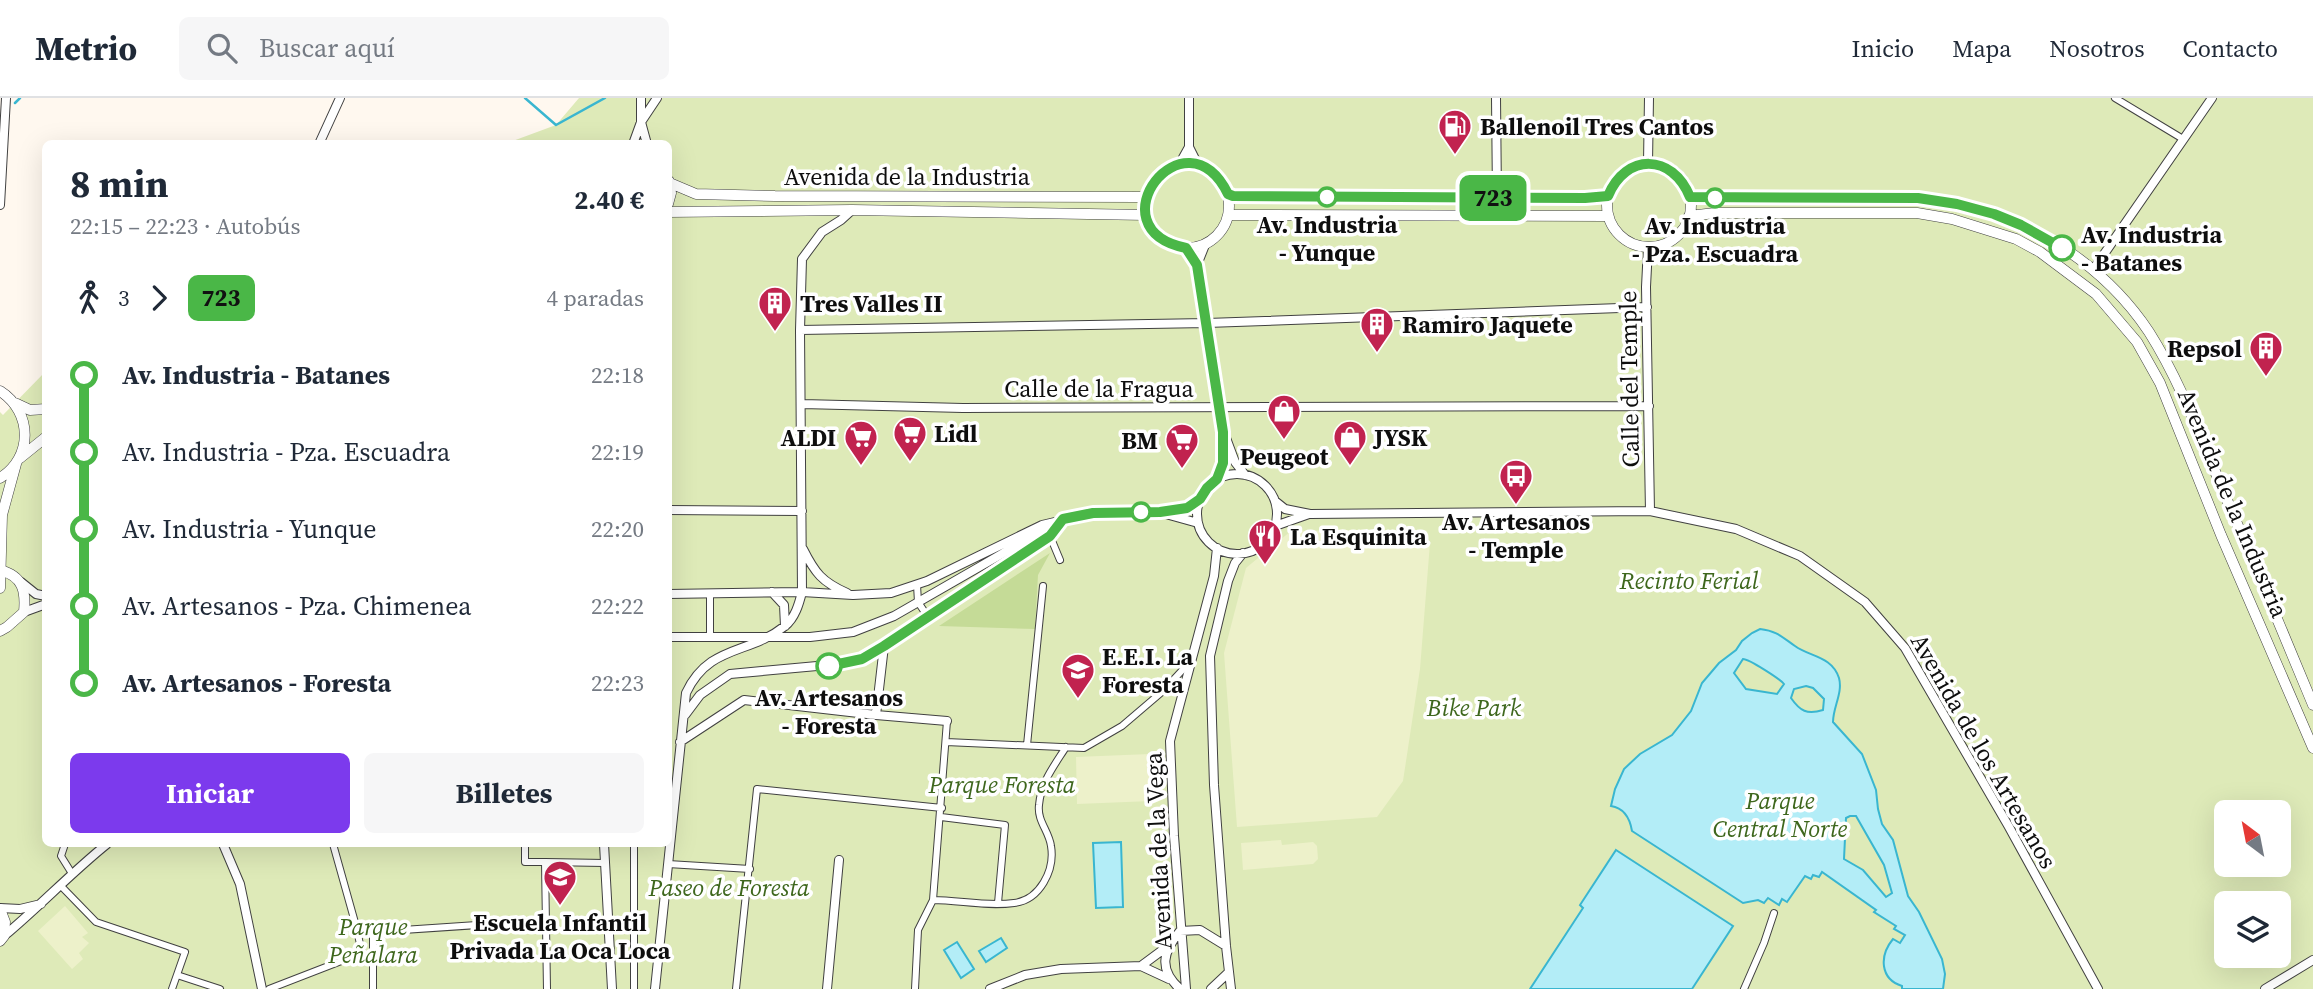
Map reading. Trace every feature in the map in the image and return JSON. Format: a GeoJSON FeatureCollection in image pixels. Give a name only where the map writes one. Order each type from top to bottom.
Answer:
{"type":"FeatureCollection","features":[{"type":"Feature","properties":{"kind":"street"},"geometry":{"type":"LineString","coordinates":[[0,205],[6,98]]}},
{"type":"Feature","properties":{"kind":"street"},"geometry":{"type":"LineString","coordinates":[[321,140],[340,98]]}},
{"type":"Feature","properties":{"kind":"street"},"geometry":{"type":"LineString","coordinates":[[641,98],[641,122],[646,140]]}},
{"type":"Feature","properties":{"kind":"street"},"geometry":{"type":"LineString","coordinates":[[635,140],[641,122],[657,98]]}},
{"type":"Feature","properties":{"kind":"street"},"geometry":{"type":"LineString","coordinates":[[1189,98],[1189,147],[1198,165]]}},
{"type":"Feature","properties":{"kind":"street"},"geometry":{"type":"LineString","coordinates":[[1496,98],[1497,198]]}},
{"type":"Feature","properties":{"kind":"street"},"geometry":{"type":"LineString","coordinates":[[1648,163],[1649,98]]}},
{"type":"Feature","properties":{"kind":"street"},"geometry":{"type":"LineString","coordinates":[[2115,98],[2183,139]]}},
{"type":"Feature","properties":{"kind":"street"},"geometry":{"type":"LineString","coordinates":[[2094,270],[2212,98]]}},
{"type":"Feature","properties":{"kind":"street"},"geometry":{"type":"LineString","coordinates":[[1179,165],[1189,147]]}},
{"type":"Feature","properties":{"kind":"street"},"geometry":{"type":"LineString","coordinates":[[1648,163],[1675,173],[1685,183],[1690,197],[1689,216],[1684,229],[1674,239],[1662,245],[1648,247],[1634,245],[1614,228],[1608,216],[1608,196],[1622,173],[1634,166],[1648,163]]}},
{"type":"Feature","properties":{"kind":"street"},"geometry":{"type":"LineString","coordinates":[[1179,165],[1198,165],[1217,176],[1228,194],[1229,215],[1216,238],[1205,245],[1186,248],[1172,246],[1160,239],[1151,228],[1146,215],[1146,197],[1158,176],[1167,169],[1179,165]]}},
{"type":"Feature","properties":{"kind":"street","name":"Avenida de la Industria"},"geometry":{"type":"LineString","coordinates":[[672,183],[696,194],[762,196],[1146,197]]}},
{"type":"Feature","properties":{"kind":"street"},"geometry":{"type":"LineString","coordinates":[[1228,194],[1284,197],[1608,196]]}},
{"type":"Feature","properties":{"kind":"street","name":"Avenida de la Industria"},"geometry":{"type":"LineString","coordinates":[[1690,197],[1918,198],[1957,204],[2021,225],[2094,270],[2134,312],[2150,334],[2180,388],[2313,705]]}},
{"type":"Feature","properties":{"kind":"street"},"geometry":{"type":"LineString","coordinates":[[672,823],[686,693],[693,677],[717,657],[785,626],[797,610],[802,592],[800,330],[803,259],[822,232],[852,210]]}},
{"type":"Feature","properties":{"kind":"street","name":"Avenida de la Industria"},"geometry":{"type":"LineString","coordinates":[[672,212],[852,210],[1146,215]]}},
{"type":"Feature","properties":{"kind":"street","name":"Avenida de la Industria"},"geometry":{"type":"LineString","coordinates":[[1689,216],[1716,213],[1917,213],[1952,219],[2016,239],[2061,265],[2096,295],[2137,342],[2160,383],[2221,535],[2313,748]]}},
{"type":"Feature","properties":{"kind":"street"},"geometry":{"type":"LineString","coordinates":[[1229,215],[1608,216]]}},
{"type":"Feature","properties":{"kind":"street"},"geometry":{"type":"LineString","coordinates":[[1197,265],[1205,245]]}},
{"type":"Feature","properties":{"kind":"street","name":"Calle del Temple"},"geometry":{"type":"LineString","coordinates":[[1648,247],[1650,511]]}},
{"type":"Feature","properties":{"kind":"street"},"geometry":{"type":"LineString","coordinates":[[1186,248],[1197,265],[1223,432],[1223,463],[1217,479]]}},
{"type":"Feature","properties":{"kind":"street"},"geometry":{"type":"LineString","coordinates":[[800,330],[1207,323],[1647,307]]}},
{"type":"Feature","properties":{"kind":"street"},"geometry":{"type":"LineString","coordinates":[[0,391],[15,403],[30,410],[42,409]]}},
{"type":"Feature","properties":{"kind":"street"},"geometry":{"type":"LineString","coordinates":[[0,588],[2,515],[25,445],[22,416],[15,403]]}},
{"type":"Feature","properties":{"kind":"street","name":"Calle de la Fragua"},"geometry":{"type":"LineString","coordinates":[[802,404],[963,408],[1649,406]]}},
{"type":"Feature","properties":{"kind":"street"},"geometry":{"type":"LineString","coordinates":[[1223,432],[1235,463],[1245,475]]}},
{"type":"Feature","properties":{"kind":"street"},"geometry":{"type":"LineString","coordinates":[[0,478],[42,440]]}},
{"type":"Feature","properties":{"kind":"street"},"geometry":{"type":"LineString","coordinates":[[1236,474],[1245,475],[1264,484],[1275,501],[1275,526],[1263,544],[1243,553],[1234,553],[1217,548],[1209,542],[1198,523],[1197,511],[1200,499],[1217,479],[1236,474]]}},
{"type":"Feature","properties":{"kind":"street"},"geometry":{"type":"LineString","coordinates":[[672,594],[891,593],[917,585],[1042,525],[1093,513],[1160,512],[1187,508],[1200,499]]}},
{"type":"Feature","properties":{"kind":"street","name":"Avenida de los Artesanos"},"geometry":{"type":"LineString","coordinates":[[1275,501],[1285,509],[1310,514],[1650,511],[1736,529],[1800,556],[1865,602],[1905,648],[2098,989]]}},
{"type":"Feature","properties":{"kind":"street"},"geometry":{"type":"LineString","coordinates":[[672,510],[802,511]]}},
{"type":"Feature","properties":{"kind":"street"},"geometry":{"type":"LineString","coordinates":[[1160,512],[1198,523]]}},
{"type":"Feature","properties":{"kind":"street","name":"Avenida de los Artesanos"},"geometry":{"type":"LineString","coordinates":[[1275,526],[1310,514]]}},
{"type":"Feature","properties":{"kind":"street"},"geometry":{"type":"LineString","coordinates":[[683,718],[700,695],[730,674],[842,664],[862,659],[1050,536],[1063,519]]}},
{"type":"Feature","properties":{"kind":"street"},"geometry":{"type":"LineString","coordinates":[[672,637],[810,637],[853,632],[894,616],[1063,519]]}},
{"type":"Feature","properties":{"kind":"street"},"geometry":{"type":"LineString","coordinates":[[1050,536],[1060,561]]}},
{"type":"Feature","properties":{"kind":"street"},"geometry":{"type":"LineString","coordinates":[[802,547],[812,568],[827,584],[853,595]]}},
{"type":"Feature","properties":{"kind":"street","name":"Avenida de la Vega"},"geometry":{"type":"LineString","coordinates":[[1186,989],[1174,836],[1171,741],[1214,576],[1217,548]]}},
{"type":"Feature","properties":{"kind":"street"},"geometry":{"type":"LineString","coordinates":[[1231,989],[1214,785],[1210,656],[1228,581],[1235,563],[1243,553]]}},
{"type":"Feature","properties":{"kind":"street"},"geometry":{"type":"LineString","coordinates":[[1,570],[9,572],[36,594],[42,595]]}},
{"type":"Feature","properties":{"kind":"street"},"geometry":{"type":"LineString","coordinates":[[21,582],[26,594],[24,612]]}},
{"type":"Feature","properties":{"kind":"street"},"geometry":{"type":"LineString","coordinates":[[917,585],[918,602],[928,617]]}},
{"type":"Feature","properties":{"kind":"street"},"geometry":{"type":"LineString","coordinates":[[1027,745],[1043,586]]}},
{"type":"Feature","properties":{"kind":"street"},"geometry":{"type":"LineString","coordinates":[[772,592],[784,605],[785,626]]}},
{"type":"Feature","properties":{"kind":"street"},"geometry":{"type":"LineString","coordinates":[[710,594],[710,638]]}},
{"type":"Feature","properties":{"kind":"street"},"geometry":{"type":"LineString","coordinates":[[0,631],[24,612],[42,605]]}},
{"type":"Feature","properties":{"kind":"street"},"geometry":{"type":"LineString","coordinates":[[876,715],[884,646]]}},
{"type":"Feature","properties":{"kind":"street"},"geometry":{"type":"LineString","coordinates":[[946,742],[1084,748],[1122,726],[1163,691],[1193,659]]}},
{"type":"Feature","properties":{"kind":"street"},"geometry":{"type":"LineString","coordinates":[[680,742],[744,701],[947,721],[933,900],[918,930],[915,989]]}},
{"type":"Feature","properties":{"kind":"street"},"geometry":{"type":"LineString","coordinates":[[933,900],[1015,903],[1028,899],[1042,886],[1050,866],[1051,844],[1042,827],[1038,810],[1040,794],[1046,777],[1066,747]]}},
{"type":"Feature","properties":{"kind":"street"},"geometry":{"type":"LineString","coordinates":[[736,989],[757,789],[942,808]]}},
{"type":"Feature","properties":{"kind":"street"},"geometry":{"type":"LineString","coordinates":[[941,817],[1004,825],[998,903]]}},
{"type":"Feature","properties":{"kind":"street"},"geometry":{"type":"LineString","coordinates":[[64,847],[61,856],[71,872]]}},
{"type":"Feature","properties":{"kind":"street"},"geometry":{"type":"LineString","coordinates":[[2,939],[44,903],[71,872],[103,847]]}},
{"type":"Feature","properties":{"kind":"street"},"geometry":{"type":"LineString","coordinates":[[224,847],[240,884],[262,989]]}},
{"type":"Feature","properties":{"kind":"street"},"geometry":{"type":"LineString","coordinates":[[269,989],[362,953],[334,847]]}},
{"type":"Feature","properties":{"kind":"street"},"geometry":{"type":"LineString","coordinates":[[526,847],[525,862],[605,863]]}},
{"type":"Feature","properties":{"kind":"street"},"geometry":{"type":"LineString","coordinates":[[604,847],[612,989]]}},
{"type":"Feature","properties":{"kind":"street"},"geometry":{"type":"LineString","coordinates":[[634,847],[634,989]]}},
{"type":"Feature","properties":{"kind":"street"},"geometry":{"type":"LineString","coordinates":[[655,989],[670,847]]}},
{"type":"Feature","properties":{"kind":"street"},"geometry":{"type":"LineString","coordinates":[[827,989],[839,860]]}},
{"type":"Feature","properties":{"kind":"street"},"geometry":{"type":"LineString","coordinates":[[545,862],[547,989]]}},
{"type":"Feature","properties":{"kind":"street"},"geometry":{"type":"LineString","coordinates":[[668,864],[750,869]]}},
{"type":"Feature","properties":{"kind":"street"},"geometry":{"type":"LineString","coordinates":[[60,885],[96,922],[185,952],[172,989]]}},
{"type":"Feature","properties":{"kind":"street"},"geometry":{"type":"LineString","coordinates":[[2,939],[5,922],[0,908],[20,909],[44,903]]}},
{"type":"Feature","properties":{"kind":"street"},"geometry":{"type":"LineString","coordinates":[[1744,989],[1774,914]]}},
{"type":"Feature","properties":{"kind":"street"},"geometry":{"type":"LineString","coordinates":[[356,926],[373,932],[523,922],[547,923]]}},
{"type":"Feature","properties":{"kind":"street"},"geometry":{"type":"LineString","coordinates":[[1141,966],[1168,946],[1180,931],[1200,930],[1226,946]]}},
{"type":"Feature","properties":{"kind":"street"},"geometry":{"type":"LineString","coordinates":[[373,932],[373,989]]}},
{"type":"Feature","properties":{"kind":"street"},"geometry":{"type":"LineString","coordinates":[[1168,946],[1165,963],[1169,979]]}},
{"type":"Feature","properties":{"kind":"street"},"geometry":{"type":"LineString","coordinates":[[2264,989],[2313,960]]}},
{"type":"Feature","properties":{"kind":"street"},"geometry":{"type":"LineString","coordinates":[[990,989],[1025,975],[1061,969],[1141,966],[1169,979],[1180,989]]}},
{"type":"Feature","properties":{"kind":"street"},"geometry":{"type":"LineString","coordinates":[[1211,989],[1228,973]]}},
{"type":"Feature","properties":{"kind":"street"},"geometry":{"type":"LineString","coordinates":[[177,975],[219,989]]}},
{"type":"Feature","properties":{"kind":"green space"},"geometry":{"type":"Polygon","coordinates":[[[579,98],[2313,98],[2313,989],[0,989],[0,412],[3,415],[42,375],[42,847],[672,847],[672,140],[515,140],[556,125],[579,98]]]}},
{"type":"Feature","properties":{"kind":"green space"},"geometry":{"type":"Polygon","coordinates":[[[1372,530],[1430,543],[1420,669],[1403,781],[1377,817],[1237,827],[1224,653],[1246,568],[1291,531],[1372,530]]]}},
{"type":"Feature","properties":{"kind":"green space"},"geometry":{"type":"Polygon","coordinates":[[[1050,553],[1038,575],[1035,629],[939,626],[1050,553]]]}},
{"type":"Feature","properties":{"kind":"green space"},"geometry":{"type":"Polygon","coordinates":[[[1150,754],[1151,801],[1077,804],[1076,757],[1150,754]]]}},
{"type":"Feature","properties":{"kind":"green space"},"geometry":{"type":"Polygon","coordinates":[[[1281,840],[1282,845],[1313,842],[1317,846],[1318,859],[1313,864],[1243,870],[1241,843],[1281,840]]]}},
{"type":"Feature","properties":{"kind":"green space"},"geometry":{"type":"Polygon","coordinates":[[[65,906],[88,933],[82,937],[89,943],[79,953],[83,959],[72,969],[38,931],[65,906]]]}},
{"type":"Feature","properties":{"kind":"water"},"geometry":{"type":"Polygon","coordinates":[[[1760,629],[1775,633],[1801,650],[1826,661],[1836,671],[1840,689],[1833,722],[1862,754],[1876,790],[1882,824],[1893,840],[1908,896],[1942,959],[1945,974],[1943,989],[1902,989],[1902,986],[1889,978],[1884,966],[1885,953],[1893,939],[1900,943],[1905,935],[1874,912],[1876,910],[1822,872],[1819,877],[1813,875],[1811,879],[1805,876],[1787,902],[1782,899],[1779,905],[1768,898],[1764,903],[1758,900],[1743,903],[1632,831],[1626,815],[1611,806],[1624,769],[1640,754],[1672,735],[1691,711],[1702,683],[1719,663],[1760,629]],[[1743,659],[1734,673],[1746,689],[1777,694],[1784,684],[1743,659]],[[1806,686],[1794,689],[1791,698],[1801,709],[1808,712],[1823,710],[1824,699],[1813,688],[1806,686]],[[1856,816],[1846,818],[1844,859],[1863,870],[1886,897],[1892,893],[1884,865],[1856,816]]]}},
{"type":"Feature","properties":{"kind":"water"},"geometry":{"type":"Polygon","coordinates":[[[1121,842],[1123,907],[1096,908],[1093,843],[1121,842]]]}},
{"type":"Feature","properties":{"kind":"water"},"geometry":{"type":"Polygon","coordinates":[[[1616,850],[1733,926],[1692,989],[1530,989],[1583,908],[1580,905],[1616,850]]]}},
{"type":"Feature","properties":{"kind":"water"},"geometry":{"type":"Polygon","coordinates":[[[1001,938],[1007,948],[986,962],[979,951],[1001,938]]]}},
{"type":"Feature","properties":{"kind":"water"},"geometry":{"type":"Polygon","coordinates":[[[957,942],[974,969],[961,978],[944,950],[957,942]]]}},
{"type":"Feature","properties":{"kind":"waterway"},"geometry":{"type":"LineString","coordinates":[[15,103],[20,98]]}},
{"type":"Feature","properties":{"kind":"waterway"},"geometry":{"type":"LineString","coordinates":[[525,98],[556,125],[605,98]]}},
{"type":"Feature","properties":{"kind":"bus line","name":"723"},"geometry":{"type":"LineString","coordinates":[[829,666],[862,659],[884,646],[1050,536],[1063,519],[1093,513],[1160,512],[1187,508],[1200,499],[1217,479],[1223,463],[1223,432],[1197,265],[1186,248],[1172,246],[1160,239],[1151,228],[1146,215],[1146,197],[1150,186],[1167,169],[1179,165],[1198,165],[1212,171],[1222,181],[1228,194],[1233,196],[1585,198],[1608,196],[1622,173],[1634,166],[1648,163],[1675,173],[1685,183],[1690,197],[1918,198],[1957,204],[1994,214],[2021,225],[2062,248]]}},
{"type":"Feature","properties":{"kind":"place","name":"Ballenoil Tres Cantos"},"geometry":{"type":"Point","coordinates":[1455,156]}},
{"type":"Feature","properties":{"kind":"place","name":"Av. Industria - Yunque"},"geometry":{"type":"Point","coordinates":[1327,197]}},
{"type":"Feature","properties":{"kind":"place","name":"Av. Industria - Pza. Escuadra"},"geometry":{"type":"Point","coordinates":[1715,198]}},
{"type":"Feature","properties":{"kind":"place","name":"Av. Industria - Batanes"},"geometry":{"type":"Point","coordinates":[2062,248]}},
{"type":"Feature","properties":{"kind":"place","name":"Tres Valles II"},"geometry":{"type":"Point","coordinates":[775,333]}},
{"type":"Feature","properties":{"kind":"place","name":"Ramiro Jaquete"},"geometry":{"type":"Point","coordinates":[1377,354]}},
{"type":"Feature","properties":{"kind":"place","name":"Repsol"},"geometry":{"type":"Point","coordinates":[2266,378]}},
{"type":"Feature","properties":{"kind":"place","name":"Peugeot"},"geometry":{"type":"Point","coordinates":[1284,441]}},
{"type":"Feature","properties":{"kind":"place","name":"Lidl"},"geometry":{"type":"Point","coordinates":[910,463]}},
{"type":"Feature","properties":{"kind":"place","name":"ALDI"},"geometry":{"type":"Point","coordinates":[861,467]}},
{"type":"Feature","properties":{"kind":"place","name":"JYSK"},"geometry":{"type":"Point","coordinates":[1350,467]}},
{"type":"Feature","properties":{"kind":"place","name":"BM"},"geometry":{"type":"Point","coordinates":[1182,470]}},
{"type":"Feature","properties":{"kind":"place","name":"Av. Artesanos - Temple"},"geometry":{"type":"Point","coordinates":[1516,506]}},
{"type":"Feature","properties":{"kind":"place","name":"La Esquinita"},"geometry":{"type":"Point","coordinates":[1265,566]}},
{"type":"Feature","properties":{"kind":"place","name":"Av. Artesanos - Foresta"},"geometry":{"type":"Point","coordinates":[829,666]}},
{"type":"Feature","properties":{"kind":"place","name":"E.E.I. La Foresta"},"geometry":{"type":"Point","coordinates":[1078,700]}},
{"type":"Feature","properties":{"kind":"place","name":"Escuela Infantil Privada La Oca Loca"},"geometry":{"type":"Point","coordinates":[560,907]}},
{"type":"Feature","properties":{"kind":"park label","name":"Recinto Ferial"},"geometry":{"type":"Point","coordinates":[1689,580]}},
{"type":"Feature","properties":{"kind":"park label","name":"Bike Park"},"geometry":{"type":"Point","coordinates":[1474,707]}},
{"type":"Feature","properties":{"kind":"park label","name":"Parque Foresta"},"geometry":{"type":"Point","coordinates":[1002,784]}},
{"type":"Feature","properties":{"kind":"park label","name":"Parque Central Norte"},"geometry":{"type":"Point","coordinates":[1780,814]}},
{"type":"Feature","properties":{"kind":"park label","name":"Paseo de Foresta"},"geometry":{"type":"Point","coordinates":[729,887]}},
{"type":"Feature","properties":{"kind":"park label","name":"Parque Peñalara"},"geometry":{"type":"Point","coordinates":[373,940]}}]}
